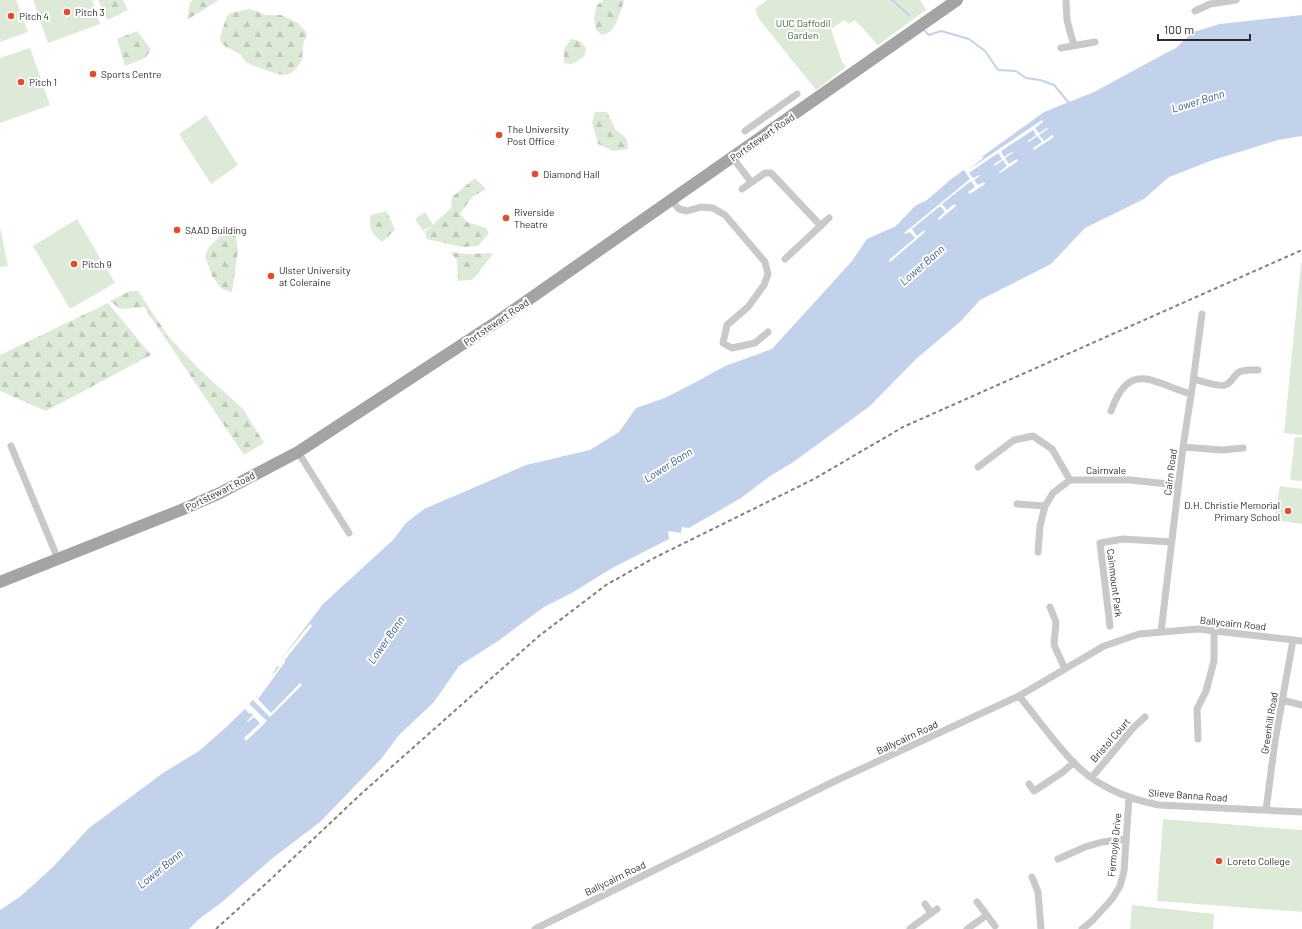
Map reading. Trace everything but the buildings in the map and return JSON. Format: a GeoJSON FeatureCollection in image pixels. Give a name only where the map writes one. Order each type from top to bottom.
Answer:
{"type":"FeatureCollection","features":[{"type":"Feature","properties":{"kind":"main road","name":"Portstewart Road"},"geometry":{"type":"LineString","coordinates":[[0,582],[220,493],[298,452],[498,321],[957,0]]}},
{"type":"Feature","properties":{"kind":"street"},"geometry":{"type":"LineString","coordinates":[[1066,0],[1067,20],[1074,46]]}},
{"type":"Feature","properties":{"kind":"street"},"geometry":{"type":"LineString","coordinates":[[1195,11],[1210,4],[1236,0]]}},
{"type":"Feature","properties":{"kind":"street"},"geometry":{"type":"LineString","coordinates":[[1061,48],[1095,42]]}},
{"type":"Feature","properties":{"kind":"street","name":"Portstewart Road"},"geometry":{"type":"LineString","coordinates":[[746,131],[797,94]]}},
{"type":"Feature","properties":{"kind":"street"},"geometry":{"type":"LineString","coordinates":[[733,158],[751,182]]}},
{"type":"Feature","properties":{"kind":"street"},"geometry":{"type":"LineString","coordinates":[[742,189],[765,173],[769,172],[774,174],[820,226]]}},
{"type":"Feature","properties":{"kind":"street"},"geometry":{"type":"LineString","coordinates":[[671,200],[679,209],[687,211],[701,207],[713,208],[725,215],[765,262],[768,274],[764,285],[748,307],[727,325],[723,343],[732,348],[755,343],[768,332]]}},
{"type":"Feature","properties":{"kind":"street"},"geometry":{"type":"LineString","coordinates":[[785,259],[829,218]]}},
{"type":"Feature","properties":{"kind":"street","name":"Cairn Road"},"geometry":{"type":"LineString","coordinates":[[1161,632],[1178,485],[1202,314]]}},
{"type":"Feature","properties":{"kind":"street"},"geometry":{"type":"LineString","coordinates":[[1194,379],[1219,386],[1226,385],[1233,381],[1239,372],[1244,370],[1258,370]]}},
{"type":"Feature","properties":{"kind":"street"},"geometry":{"type":"LineString","coordinates":[[1111,411],[1120,390],[1128,384],[1138,380],[1148,379],[1158,381],[1180,391],[1191,394]]}},
{"type":"Feature","properties":{"kind":"street"},"geometry":{"type":"LineString","coordinates":[[978,467],[1014,440],[1033,436],[1052,449],[1070,480],[1053,493],[1044,506],[1040,526],[1038,552]]}},
{"type":"Feature","properties":{"kind":"street"},"geometry":{"type":"LineString","coordinates":[[11,446],[58,559]]}},
{"type":"Feature","properties":{"kind":"street"},"geometry":{"type":"LineString","coordinates":[[1183,447],[1222,450],[1243,448]]}},
{"type":"Feature","properties":{"kind":"street"},"geometry":{"type":"LineString","coordinates":[[298,452],[348,533]]}},
{"type":"Feature","properties":{"kind":"street","name":"Cairnvale"},"geometry":{"type":"LineString","coordinates":[[1070,480],[1130,480],[1178,485]]}},
{"type":"Feature","properties":{"kind":"street"},"geometry":{"type":"LineString","coordinates":[[1017,504],[1044,506]]}},
{"type":"Feature","properties":{"kind":"street","name":"Cainmount Park"},"geometry":{"type":"LineString","coordinates":[[1110,626],[1100,543],[1123,539],[1171,542]]}},
{"type":"Feature","properties":{"kind":"street"},"geometry":{"type":"LineString","coordinates":[[1050,607],[1056,622],[1054,646],[1065,669]]}},
{"type":"Feature","properties":{"kind":"street","name":"Ballycairn Road"},"geometry":{"type":"LineString","coordinates":[[535,929],[835,781],[1019,696],[1104,646],[1139,634],[1198,629],[1302,641]]}},
{"type":"Feature","properties":{"kind":"street"},"geometry":{"type":"LineString","coordinates":[[1198,739],[1196,709],[1206,691],[1214,661],[1214,631]]}},
{"type":"Feature","properties":{"kind":"street","name":"Greenhill Road"},"geometry":{"type":"LineString","coordinates":[[1266,810],[1282,700],[1293,640]]}},
{"type":"Feature","properties":{"kind":"street","name":"Slieve Banna Road"},"geometry":{"type":"LineString","coordinates":[[1019,696],[1074,762],[1100,784],[1129,797],[1143,802],[1159,805],[1302,812]]}},
{"type":"Feature","properties":{"kind":"street"},"geometry":{"type":"LineString","coordinates":[[1282,700],[1302,705]]}},
{"type":"Feature","properties":{"kind":"street","name":"Bristol Court"},"geometry":{"type":"LineString","coordinates":[[1092,777],[1134,727],[1145,718]]}},
{"type":"Feature","properties":{"kind":"street"},"geometry":{"type":"LineString","coordinates":[[1029,784],[1034,791],[1063,772],[1074,762]]}},
{"type":"Feature","properties":{"kind":"street","name":"Fermoyle Drive"},"geometry":{"type":"LineString","coordinates":[[1082,929],[1092,921],[1112,899],[1120,886],[1124,871],[1129,797]]}},
{"type":"Feature","properties":{"kind":"street"},"geometry":{"type":"LineString","coordinates":[[1058,859],[1102,842],[1126,839]]}},
{"type":"Feature","properties":{"kind":"street"},"geometry":{"type":"LineString","coordinates":[[1032,877],[1038,892],[1041,929]]}},
{"type":"Feature","properties":{"kind":"street"},"geometry":{"type":"LineString","coordinates":[[978,902],[995,926]]}},
{"type":"Feature","properties":{"kind":"street"},"geometry":{"type":"LineString","coordinates":[[910,929],[934,911],[925,904]]}},
{"type":"Feature","properties":{"kind":"street"},"geometry":{"type":"LineString","coordinates":[[967,929],[987,915]]}},
{"type":"Feature","properties":{"kind":"green space","name":"Pitch 4"},"geometry":{"type":"Polygon","coordinates":[[[0,0],[16,0],[28,32],[0,42],[0,0]]]}},
{"type":"Feature","properties":{"kind":"green space","name":"Pitch 3"},"geometry":{"type":"Polygon","coordinates":[[[33,0],[92,0],[100,24],[48,43],[33,0]]]}},
{"type":"Feature","properties":{"kind":"green space"},"geometry":{"type":"Polygon","coordinates":[[[98,0],[123,0],[128,10],[108,20],[98,0]]]}},
{"type":"Feature","properties":{"kind":"green space"},"geometry":{"type":"Polygon","coordinates":[[[193,0],[219,0],[187,20],[190,2],[193,0]]]}},
{"type":"Feature","properties":{"kind":"green space"},"geometry":{"type":"Polygon","coordinates":[[[604,0],[624,0],[614,27],[608,33],[602,35],[596,30],[594,18],[597,5],[604,0]]]}},
{"type":"Feature","properties":{"kind":"green space","name":"UUC Daffodil Garden"},"geometry":{"type":"Polygon","coordinates":[[[767,0],[920,0],[926,10],[878,45],[855,20],[848,24],[845,20],[831,29],[842,62],[846,67],[816,90],[759,19],[755,9],[767,0]]]}},
{"type":"Feature","properties":{"kind":"green space"},"geometry":{"type":"Polygon","coordinates":[[[249,9],[265,15],[281,15],[298,23],[306,32],[307,36],[303,43],[302,60],[291,73],[285,75],[277,74],[252,65],[245,61],[240,54],[226,47],[221,42],[220,37],[227,16],[231,13],[249,9]]]}},
{"type":"Feature","properties":{"kind":"green space"},"geometry":{"type":"Polygon","coordinates":[[[137,31],[151,50],[145,58],[125,66],[117,39],[137,31]]]}},
{"type":"Feature","properties":{"kind":"green space"},"geometry":{"type":"Polygon","coordinates":[[[571,39],[580,41],[586,48],[585,55],[575,63],[570,64],[564,62],[564,49],[571,39]]]}},
{"type":"Feature","properties":{"kind":"green space","name":"Pitch 1"},"geometry":{"type":"Polygon","coordinates":[[[30,48],[50,105],[0,123],[0,58],[30,48]]]}},
{"type":"Feature","properties":{"kind":"green space"},"geometry":{"type":"Polygon","coordinates":[[[595,112],[607,112],[615,129],[627,139],[628,149],[613,151],[598,144],[592,122],[595,112]]]}},
{"type":"Feature","properties":{"kind":"green space"},"geometry":{"type":"Polygon","coordinates":[[[206,115],[238,165],[211,184],[179,134],[206,115]]]}},
{"type":"Feature","properties":{"kind":"green space"},"geometry":{"type":"Polygon","coordinates":[[[475,178],[486,189],[472,197],[460,214],[467,222],[486,228],[489,233],[478,246],[462,247],[427,239],[425,232],[451,208],[452,197],[475,178]]]}},
{"type":"Feature","properties":{"kind":"green space"},"geometry":{"type":"Polygon","coordinates":[[[386,211],[395,230],[382,242],[372,230],[370,220],[371,215],[386,211]]]}},
{"type":"Feature","properties":{"kind":"green space"},"geometry":{"type":"Polygon","coordinates":[[[425,212],[433,225],[423,231],[415,219],[425,212]]]}},
{"type":"Feature","properties":{"kind":"green space","name":"Pitch 9"},"geometry":{"type":"Polygon","coordinates":[[[77,219],[115,283],[70,309],[33,246],[77,219]]]}},
{"type":"Feature","properties":{"kind":"green space"},"geometry":{"type":"Polygon","coordinates":[[[0,227],[8,266],[0,267],[0,227]]]}},
{"type":"Feature","properties":{"kind":"green space"},"geometry":{"type":"Polygon","coordinates":[[[220,236],[236,236],[238,251],[232,292],[222,289],[212,276],[205,256],[209,247],[220,236]]]}},
{"type":"Feature","properties":{"kind":"green space"},"geometry":{"type":"Polygon","coordinates":[[[450,252],[467,254],[493,253],[472,280],[458,281],[457,260],[450,252]]]}},
{"type":"Feature","properties":{"kind":"green space"},"geometry":{"type":"Polygon","coordinates":[[[1302,263],[1302,435],[1284,433],[1302,263]]]}},
{"type":"Feature","properties":{"kind":"green space"},"geometry":{"type":"Polygon","coordinates":[[[130,291],[138,291],[168,336],[198,368],[243,409],[264,443],[244,455],[144,307],[120,309],[110,301],[130,291]]]}},
{"type":"Feature","properties":{"kind":"green space"},"geometry":{"type":"Polygon","coordinates":[[[108,303],[151,355],[46,411],[0,391],[0,355],[108,303]]]}},
{"type":"Feature","properties":{"kind":"green space"},"geometry":{"type":"Polygon","coordinates":[[[1295,437],[1302,437],[1302,481],[1290,480],[1295,437]]]}},
{"type":"Feature","properties":{"kind":"green space"},"geometry":{"type":"Polygon","coordinates":[[[1280,486],[1302,489],[1302,524],[1274,520],[1280,486]]]}},
{"type":"Feature","properties":{"kind":"green space","name":"Loreto College"},"geometry":{"type":"Polygon","coordinates":[[[1163,819],[1302,830],[1302,912],[1157,901],[1163,819]]]}},
{"type":"Feature","properties":{"kind":"green space"},"geometry":{"type":"Polygon","coordinates":[[[1132,905],[1214,914],[1213,929],[1130,929],[1132,905]]]}},
{"type":"Feature","properties":{"kind":"water","name":"Lower Bann"},"geometry":{"type":"Polygon","coordinates":[[[1302,15],[1302,136],[1278,140],[1210,161],[1169,177],[1144,199],[1085,228],[1051,264],[980,300],[961,321],[916,359],[870,406],[792,463],[770,476],[741,498],[689,528],[682,527],[681,533],[668,531],[669,539],[614,567],[570,594],[544,607],[498,641],[459,666],[434,702],[399,735],[381,759],[320,822],[274,857],[189,929],[0,929],[0,910],[21,896],[53,867],[89,828],[163,773],[199,751],[224,729],[268,685],[279,662],[323,604],[393,540],[406,523],[424,509],[526,465],[590,450],[619,432],[636,408],[665,398],[725,366],[772,349],[852,261],[867,239],[896,226],[915,206],[927,200],[950,180],[1044,112],[1094,92],[1176,48],[1193,32],[1220,24],[1302,15]]]}},
{"type":"Feature","properties":{"kind":"pier"},"geometry":{"type":"Polygon","coordinates":[[[1042,120],[1043,122],[1035,128],[1039,133],[1047,128],[1048,129],[1039,135],[1044,141],[1052,135],[1054,137],[1034,150],[1033,148],[1042,142],[1037,136],[1029,142],[1028,141],[1036,135],[1033,130],[1001,151],[1004,157],[1012,152],[1013,153],[1005,158],[1009,164],[1017,159],[1018,161],[1000,173],[999,172],[1007,166],[1003,160],[995,166],[994,164],[1002,159],[998,153],[969,173],[973,178],[979,175],[980,176],[974,180],[978,185],[984,182],[985,184],[970,194],[968,192],[975,187],[971,181],[942,204],[947,210],[954,204],[956,206],[939,220],[938,218],[945,212],[940,206],[912,229],[917,236],[924,230],[925,232],[890,262],[889,260],[915,238],[910,232],[906,234],[904,233],[970,179],[964,170],[982,155],[983,158],[968,170],[1042,120]]]}},
{"type":"Feature","properties":{"kind":"pier"},"geometry":{"type":"Polygon","coordinates":[[[310,624],[312,626],[284,661],[285,662],[258,699],[271,713],[300,683],[302,685],[270,717],[251,698],[253,696],[256,698],[279,667],[277,666],[278,664],[276,662],[279,662],[310,624]]]}},
{"type":"Feature","properties":{"kind":"pier"},"geometry":{"type":"Polygon","coordinates":[[[247,702],[267,721],[246,741],[244,738],[260,723],[254,717],[248,722],[247,721],[253,715],[251,713],[250,714],[245,709],[225,728],[224,726],[247,702]]]}},
{"type":"Feature","properties":{"kind":"waterway"},"geometry":{"type":"LineString","coordinates":[[892,0],[909,15]]}},
{"type":"Feature","properties":{"kind":"waterway"},"geometry":{"type":"LineString","coordinates":[[925,31],[929,35],[941,31],[969,39],[985,51],[998,70],[1016,71],[1026,78],[1040,80],[1054,85],[1069,103]]}},
{"type":"Feature","properties":{"kind":"railway"},"geometry":{"type":"LineString","coordinates":[[216,929],[362,793],[539,636],[606,585],[652,559],[814,479],[903,427],[1302,250]]}},
{"type":"Feature","properties":{"kind":"place","name":"Pitch 3"},"geometry":{"type":"Point","coordinates":[67,12]}},
{"type":"Feature","properties":{"kind":"place","name":"Pitch 4"},"geometry":{"type":"Point","coordinates":[11,16]}},
{"type":"Feature","properties":{"kind":"place","name":"Sports Centre"},"geometry":{"type":"Point","coordinates":[93,74]}},
{"type":"Feature","properties":{"kind":"place","name":"Pitch 1"},"geometry":{"type":"Point","coordinates":[21,82]}},
{"type":"Feature","properties":{"kind":"place","name":"The University Post Office"},"geometry":{"type":"Point","coordinates":[499,135]}},
{"type":"Feature","properties":{"kind":"place","name":"Diamond Hall"},"geometry":{"type":"Point","coordinates":[535,174]}},
{"type":"Feature","properties":{"kind":"place","name":"Riverside Theatre"},"geometry":{"type":"Point","coordinates":[506,218]}},
{"type":"Feature","properties":{"kind":"place","name":"SAAD Building"},"geometry":{"type":"Point","coordinates":[177,230]}},
{"type":"Feature","properties":{"kind":"place","name":"Pitch 9"},"geometry":{"type":"Point","coordinates":[74,264]}},
{"type":"Feature","properties":{"kind":"place","name":"Ulster University at Coleraine"},"geometry":{"type":"Point","coordinates":[271,276]}},
{"type":"Feature","properties":{"kind":"place","name":"D.H. Christie Memorial Primary School"},"geometry":{"type":"Point","coordinates":[1288,511]}},
{"type":"Feature","properties":{"kind":"place","name":"Loreto College"},"geometry":{"type":"Point","coordinates":[1219,861]}}]}
